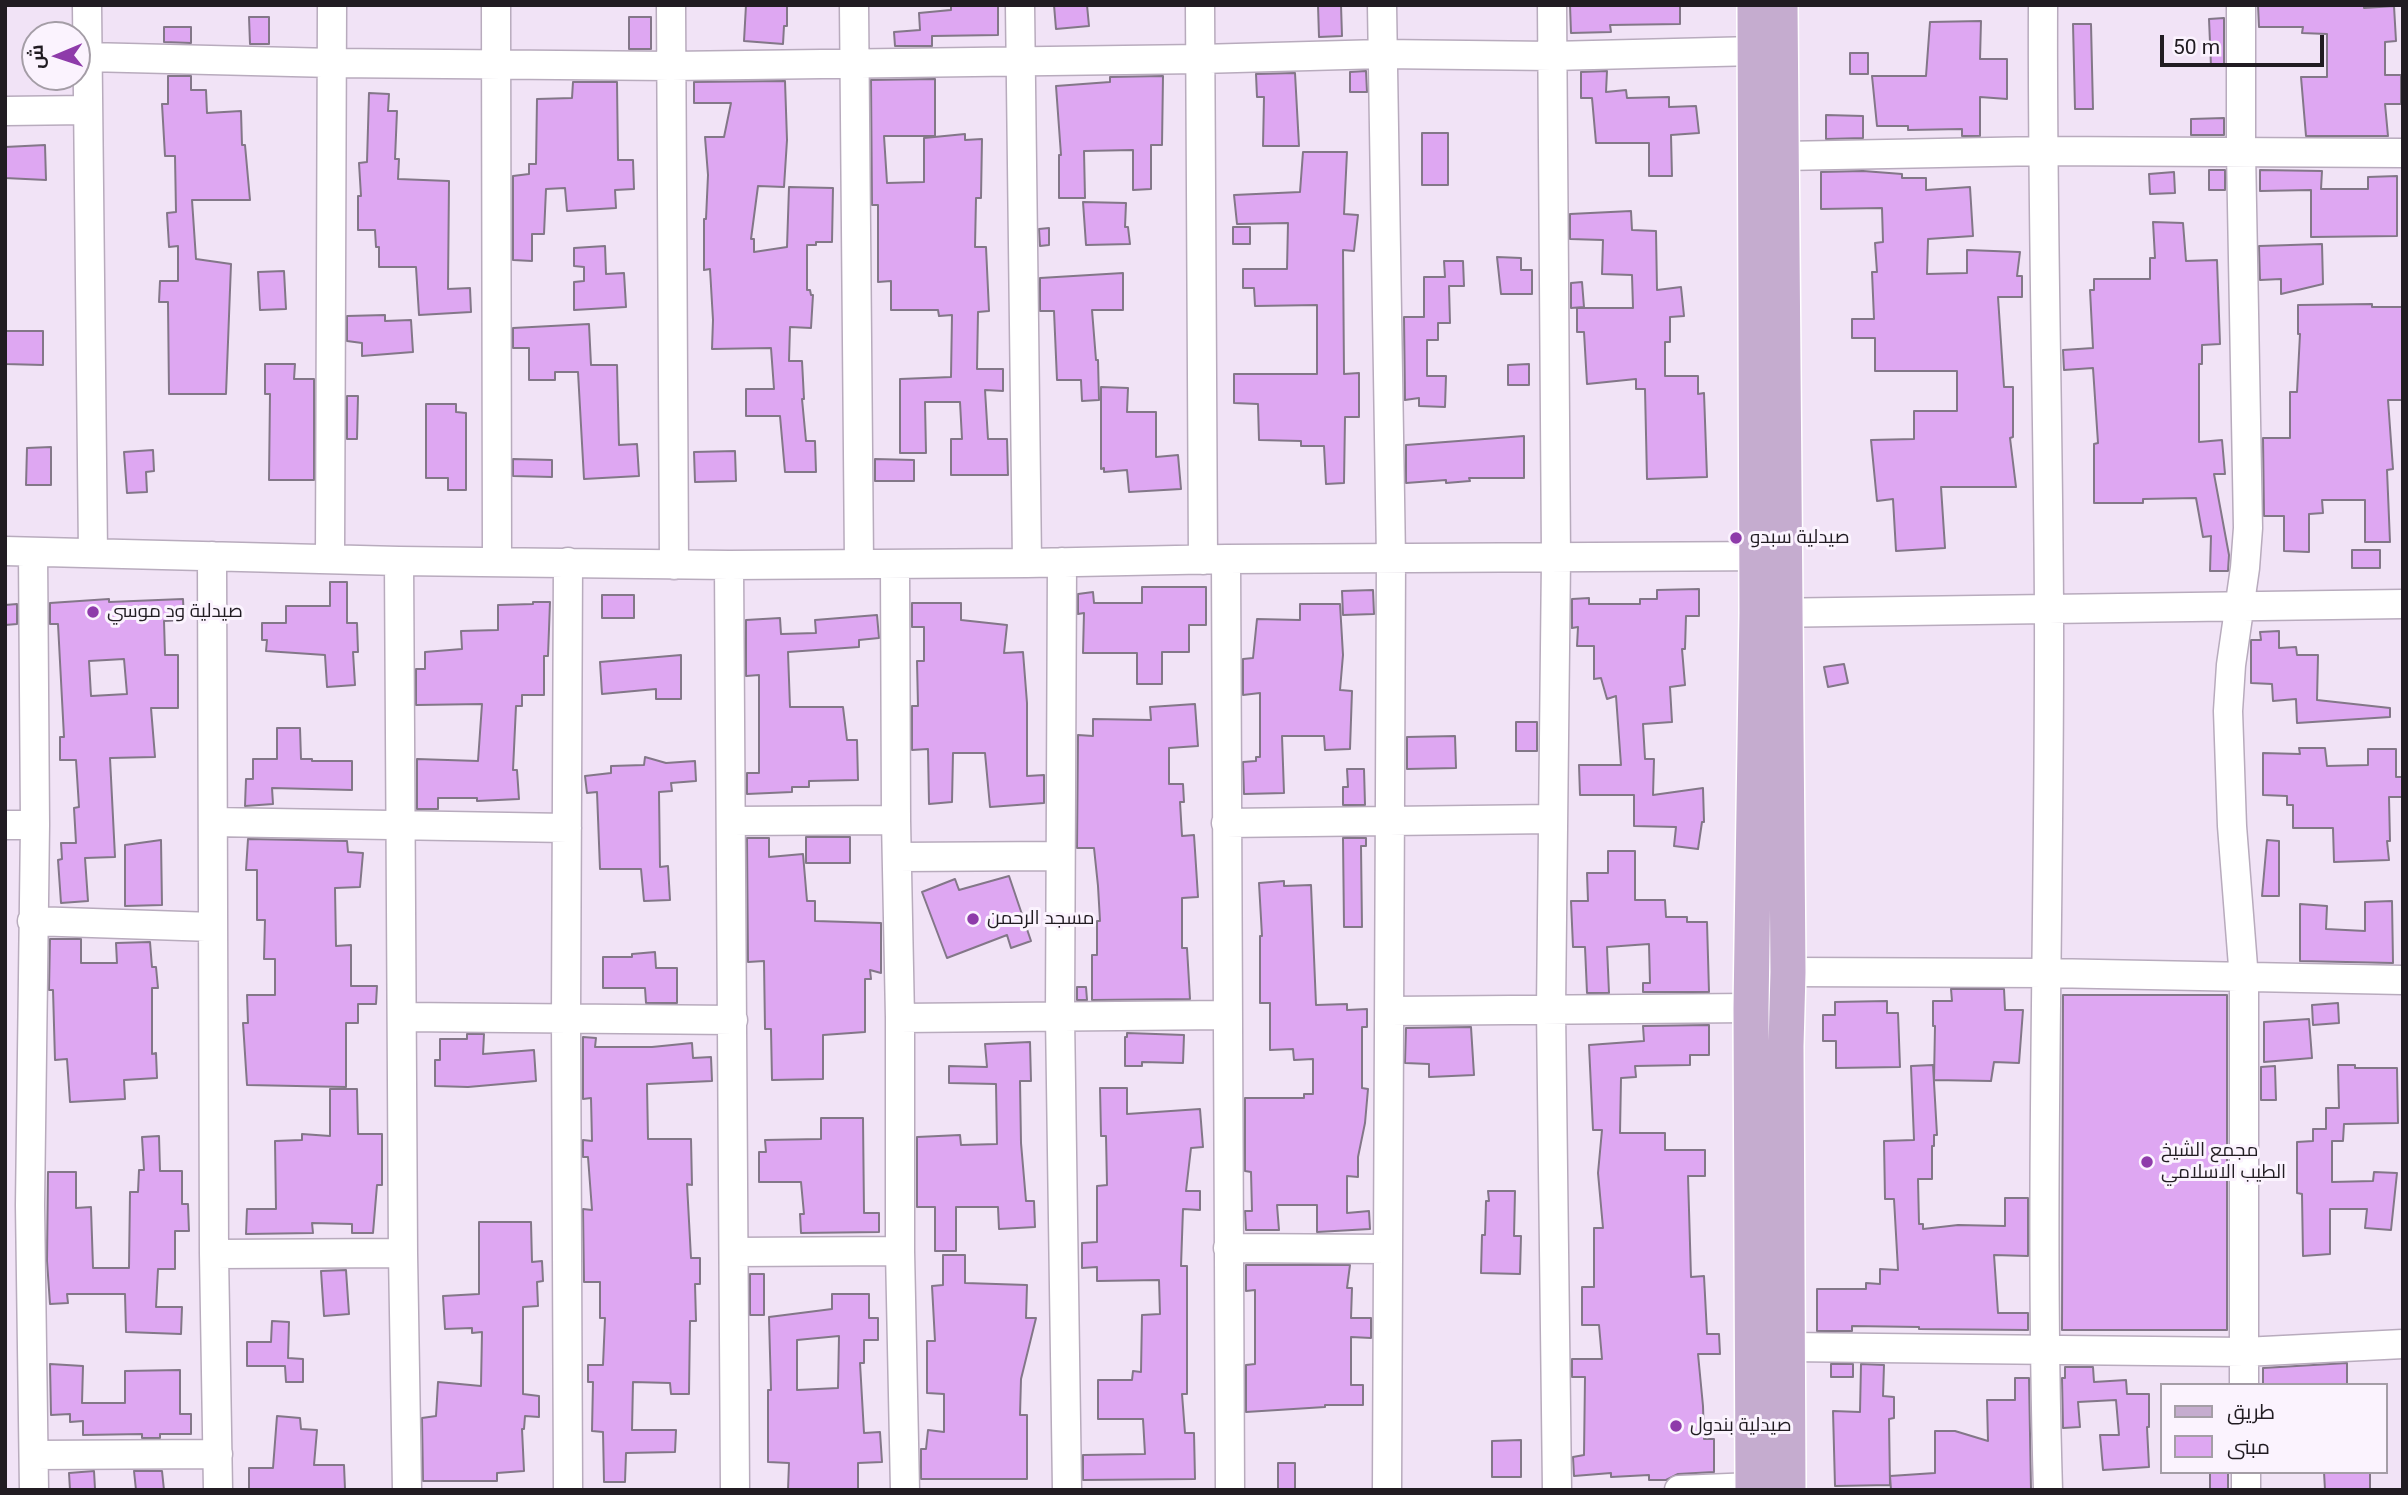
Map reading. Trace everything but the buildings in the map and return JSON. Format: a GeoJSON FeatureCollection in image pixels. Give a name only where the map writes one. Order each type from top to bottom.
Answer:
{"type":"FeatureCollection","features":[{"type":"Feature","properties":{"kind":"main road"},"geometry":{"type":"LineString","coordinates":[[1755,5],[1771,613],[1788,972],[1787,1490]]}},
{"type":"Feature","properties":{"kind":"main road"},"geometry":{"type":"LineString","coordinates":[[1770,556],[1783,156],[1780,5]]}},
{"type":"Feature","properties":{"kind":"main road"},"geometry":{"type":"LineString","coordinates":[[1753,1488],[1751,1008],[1771,613]]}},
{"type":"Feature","properties":{"kind":"street"},"geometry":{"type":"LineString","coordinates":[[330,558],[332,5]]}},
{"type":"Feature","properties":{"kind":"street"},"geometry":{"type":"LineString","coordinates":[[496,5],[498,561]]}},
{"type":"Feature","properties":{"kind":"street"},"geometry":{"type":"LineString","coordinates":[[671,5],[674,565]]}},
{"type":"Feature","properties":{"kind":"street"},"geometry":{"type":"LineString","coordinates":[[854,5],[859,564]]}},
{"type":"Feature","properties":{"kind":"street"},"geometry":{"type":"LineString","coordinates":[[1020,5],[1027,563]]}},
{"type":"Feature","properties":{"kind":"street"},"geometry":{"type":"LineString","coordinates":[[1200,5],[1215,559],[1226,823],[1230,1490]]}},
{"type":"Feature","properties":{"kind":"street"},"geometry":{"type":"LineString","coordinates":[[1382,5],[1391,559],[1387,1490]]}},
{"type":"Feature","properties":{"kind":"street"},"geometry":{"type":"LineString","coordinates":[[1552,5],[1556,558],[1551,1009],[1557,1490]]}},
{"type":"Feature","properties":{"kind":"street"},"geometry":{"type":"LineString","coordinates":[[2043,5],[2049,609],[2044,1350],[2048,1490]]}},
{"type":"Feature","properties":{"kind":"street"},"geometry":{"type":"LineString","coordinates":[[2241,5],[2248,528],[2231,665],[2229,760],[2244,979],[2244,1383]]}},
{"type":"Feature","properties":{"kind":"street"},"geometry":{"type":"LineString","coordinates":[[91,57],[333,63],[671,66],[1382,54],[1552,56],[1756,51]]}},
{"type":"Feature","properties":{"kind":"street"},"geometry":{"type":"LineString","coordinates":[[88,91],[93,553]]}},
{"type":"Feature","properties":{"kind":"street"},"geometry":{"type":"LineString","coordinates":[[5,111],[88,110]]}},
{"type":"Feature","properties":{"kind":"street"},"geometry":{"type":"LineString","coordinates":[[1783,156],[2043,151],[2403,153]]}},
{"type":"Feature","properties":{"kind":"street"},"geometry":{"type":"LineString","coordinates":[[5,551],[674,565],[1770,556]]}},
{"type":"Feature","properties":{"kind":"street"},"geometry":{"type":"LineString","coordinates":[[33,552],[32,921],[18,1205],[34,1490]]}},
{"type":"Feature","properties":{"kind":"street"},"geometry":{"type":"LineString","coordinates":[[212,556],[214,1254],[218,1490]]}},
{"type":"Feature","properties":{"kind":"street"},"geometry":{"type":"LineString","coordinates":[[399,561],[407,1490]]}},
{"type":"Feature","properties":{"kind":"street"},"geometry":{"type":"LineString","coordinates":[[568,562],[568,1490]]}},
{"type":"Feature","properties":{"kind":"street"},"geometry":{"type":"LineString","coordinates":[[1062,562],[1060,1016],[1067,1490]]}},
{"type":"Feature","properties":{"kind":"street"},"geometry":{"type":"LineString","coordinates":[[895,564],[900,1251],[905,1490]]}},
{"type":"Feature","properties":{"kind":"street"},"geometry":{"type":"LineString","coordinates":[[729,565],[735,1490]]}},
{"type":"Feature","properties":{"kind":"street"},"geometry":{"type":"LineString","coordinates":[[1771,613],[2239,604],[2403,604]]}},
{"type":"Feature","properties":{"kind":"street"},"geometry":{"type":"LineString","coordinates":[[1226,823],[1552,818]]}},
{"type":"Feature","properties":{"kind":"street"},"geometry":{"type":"LineString","coordinates":[[732,821],[896,820]]}},
{"type":"Feature","properties":{"kind":"street"},"geometry":{"type":"LineString","coordinates":[[213,822],[567,828]]}},
{"type":"Feature","properties":{"kind":"street"},"geometry":{"type":"LineString","coordinates":[[5,825],[34,825]]}},
{"type":"Feature","properties":{"kind":"street"},"geometry":{"type":"LineString","coordinates":[[897,857],[1060,856]]}},
{"type":"Feature","properties":{"kind":"street"},"geometry":{"type":"LineString","coordinates":[[32,921],[213,927]]}},
{"type":"Feature","properties":{"kind":"street"},"geometry":{"type":"LineString","coordinates":[[1788,972],[2047,973],[2244,979],[2403,980]]}},
{"type":"Feature","properties":{"kind":"street"},"geometry":{"type":"LineString","coordinates":[[1391,1011],[1751,1008]]}},
{"type":"Feature","properties":{"kind":"street"},"geometry":{"type":"LineString","coordinates":[[900,1018],[1227,1015]]}},
{"type":"Feature","properties":{"kind":"street"},"geometry":{"type":"LineString","coordinates":[[402,1017],[733,1020]]}},
{"type":"Feature","properties":{"kind":"street"},"geometry":{"type":"LineString","coordinates":[[1228,1248],[1387,1249]]}},
{"type":"Feature","properties":{"kind":"street"},"geometry":{"type":"LineString","coordinates":[[734,1252],[900,1251]]}},
{"type":"Feature","properties":{"kind":"street"},"geometry":{"type":"LineString","coordinates":[[214,1254],[403,1253]]}},
{"type":"Feature","properties":{"kind":"street"},"geometry":{"type":"LineString","coordinates":[[1787,1347],[2244,1352],[2403,1344]]}},
{"type":"Feature","properties":{"kind":"street"},"geometry":{"type":"LineString","coordinates":[[34,1455],[218,1454]]}},
{"type":"Feature","properties":{"kind":"street"},"geometry":{"type":"LineString","coordinates":[[1679,1490],[1753,1488]]}},
{"type":"Feature","properties":{"kind":"place","name":"صيدلية سبدو"},"geometry":{"type":"Point","coordinates":[1736,538]}},
{"type":"Feature","properties":{"kind":"place","name":"صيدلية ود موسي"},"geometry":{"type":"Point","coordinates":[93,612]}},
{"type":"Feature","properties":{"kind":"place","name":"مسجد الرحمن"},"geometry":{"type":"Point","coordinates":[973,919]}},
{"type":"Feature","properties":{"kind":"place","name":"مجمع الشيخ الطيب الاسلامي"},"geometry":{"type":"Point","coordinates":[2147,1162]}},
{"type":"Feature","properties":{"kind":"place","name":"صيدلية بندول"},"geometry":{"type":"Point","coordinates":[1676,1426]}}]}
